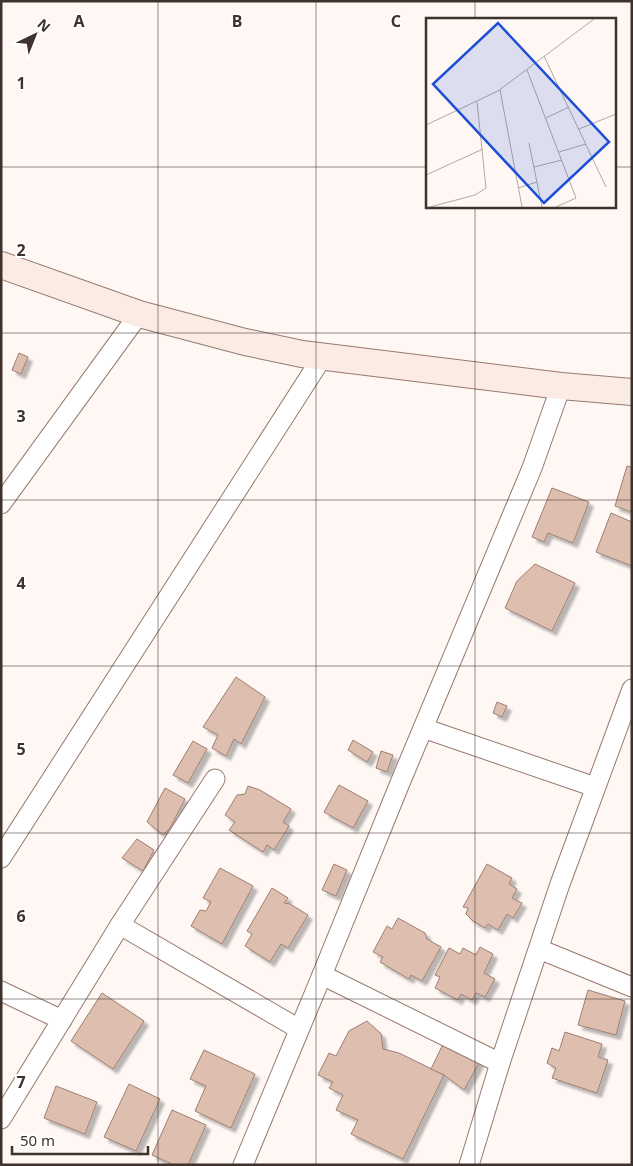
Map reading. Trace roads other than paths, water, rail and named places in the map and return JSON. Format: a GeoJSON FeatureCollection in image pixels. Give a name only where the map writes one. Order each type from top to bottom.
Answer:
{"type":"FeatureCollection","features":[{"type":"Feature","properties":{"kind":"main road"},"geometry":{"type":"LineString","coordinates":[[1,265],[139,314],[245,342],[322,356],[560,386],[632,392]]}},
{"type":"Feature","properties":{"kind":"street"},"geometry":{"type":"LineString","coordinates":[[1,504],[139,314]]}},
{"type":"Feature","properties":{"kind":"street"},"geometry":{"type":"LineString","coordinates":[[1,858],[322,356]]}},
{"type":"Feature","properties":{"kind":"street"},"geometry":{"type":"LineString","coordinates":[[243,1165],[532,468],[560,386]]}},
{"type":"Feature","properties":{"kind":"street"},"geometry":{"type":"LineString","coordinates":[[469,1165],[500,1063],[539,949],[595,787],[632,689]]}},
{"type":"Feature","properties":{"kind":"street"},"geometry":{"type":"LineString","coordinates":[[423,728],[595,787]]}},
{"type":"Feature","properties":{"kind":"street"},"geometry":{"type":"LineString","coordinates":[[1,1119],[120,925],[215,779]]}},
{"type":"Feature","properties":{"kind":"street"},"geometry":{"type":"LineString","coordinates":[[120,925],[299,1029]]}},
{"type":"Feature","properties":{"kind":"street"},"geometry":{"type":"LineString","coordinates":[[539,949],[632,987]]}},
{"type":"Feature","properties":{"kind":"street"},"geometry":{"type":"LineString","coordinates":[[322,975],[500,1063]]}},
{"type":"Feature","properties":{"kind":"street"},"geometry":{"type":"LineString","coordinates":[[1,991],[62,1020]]}}]}
